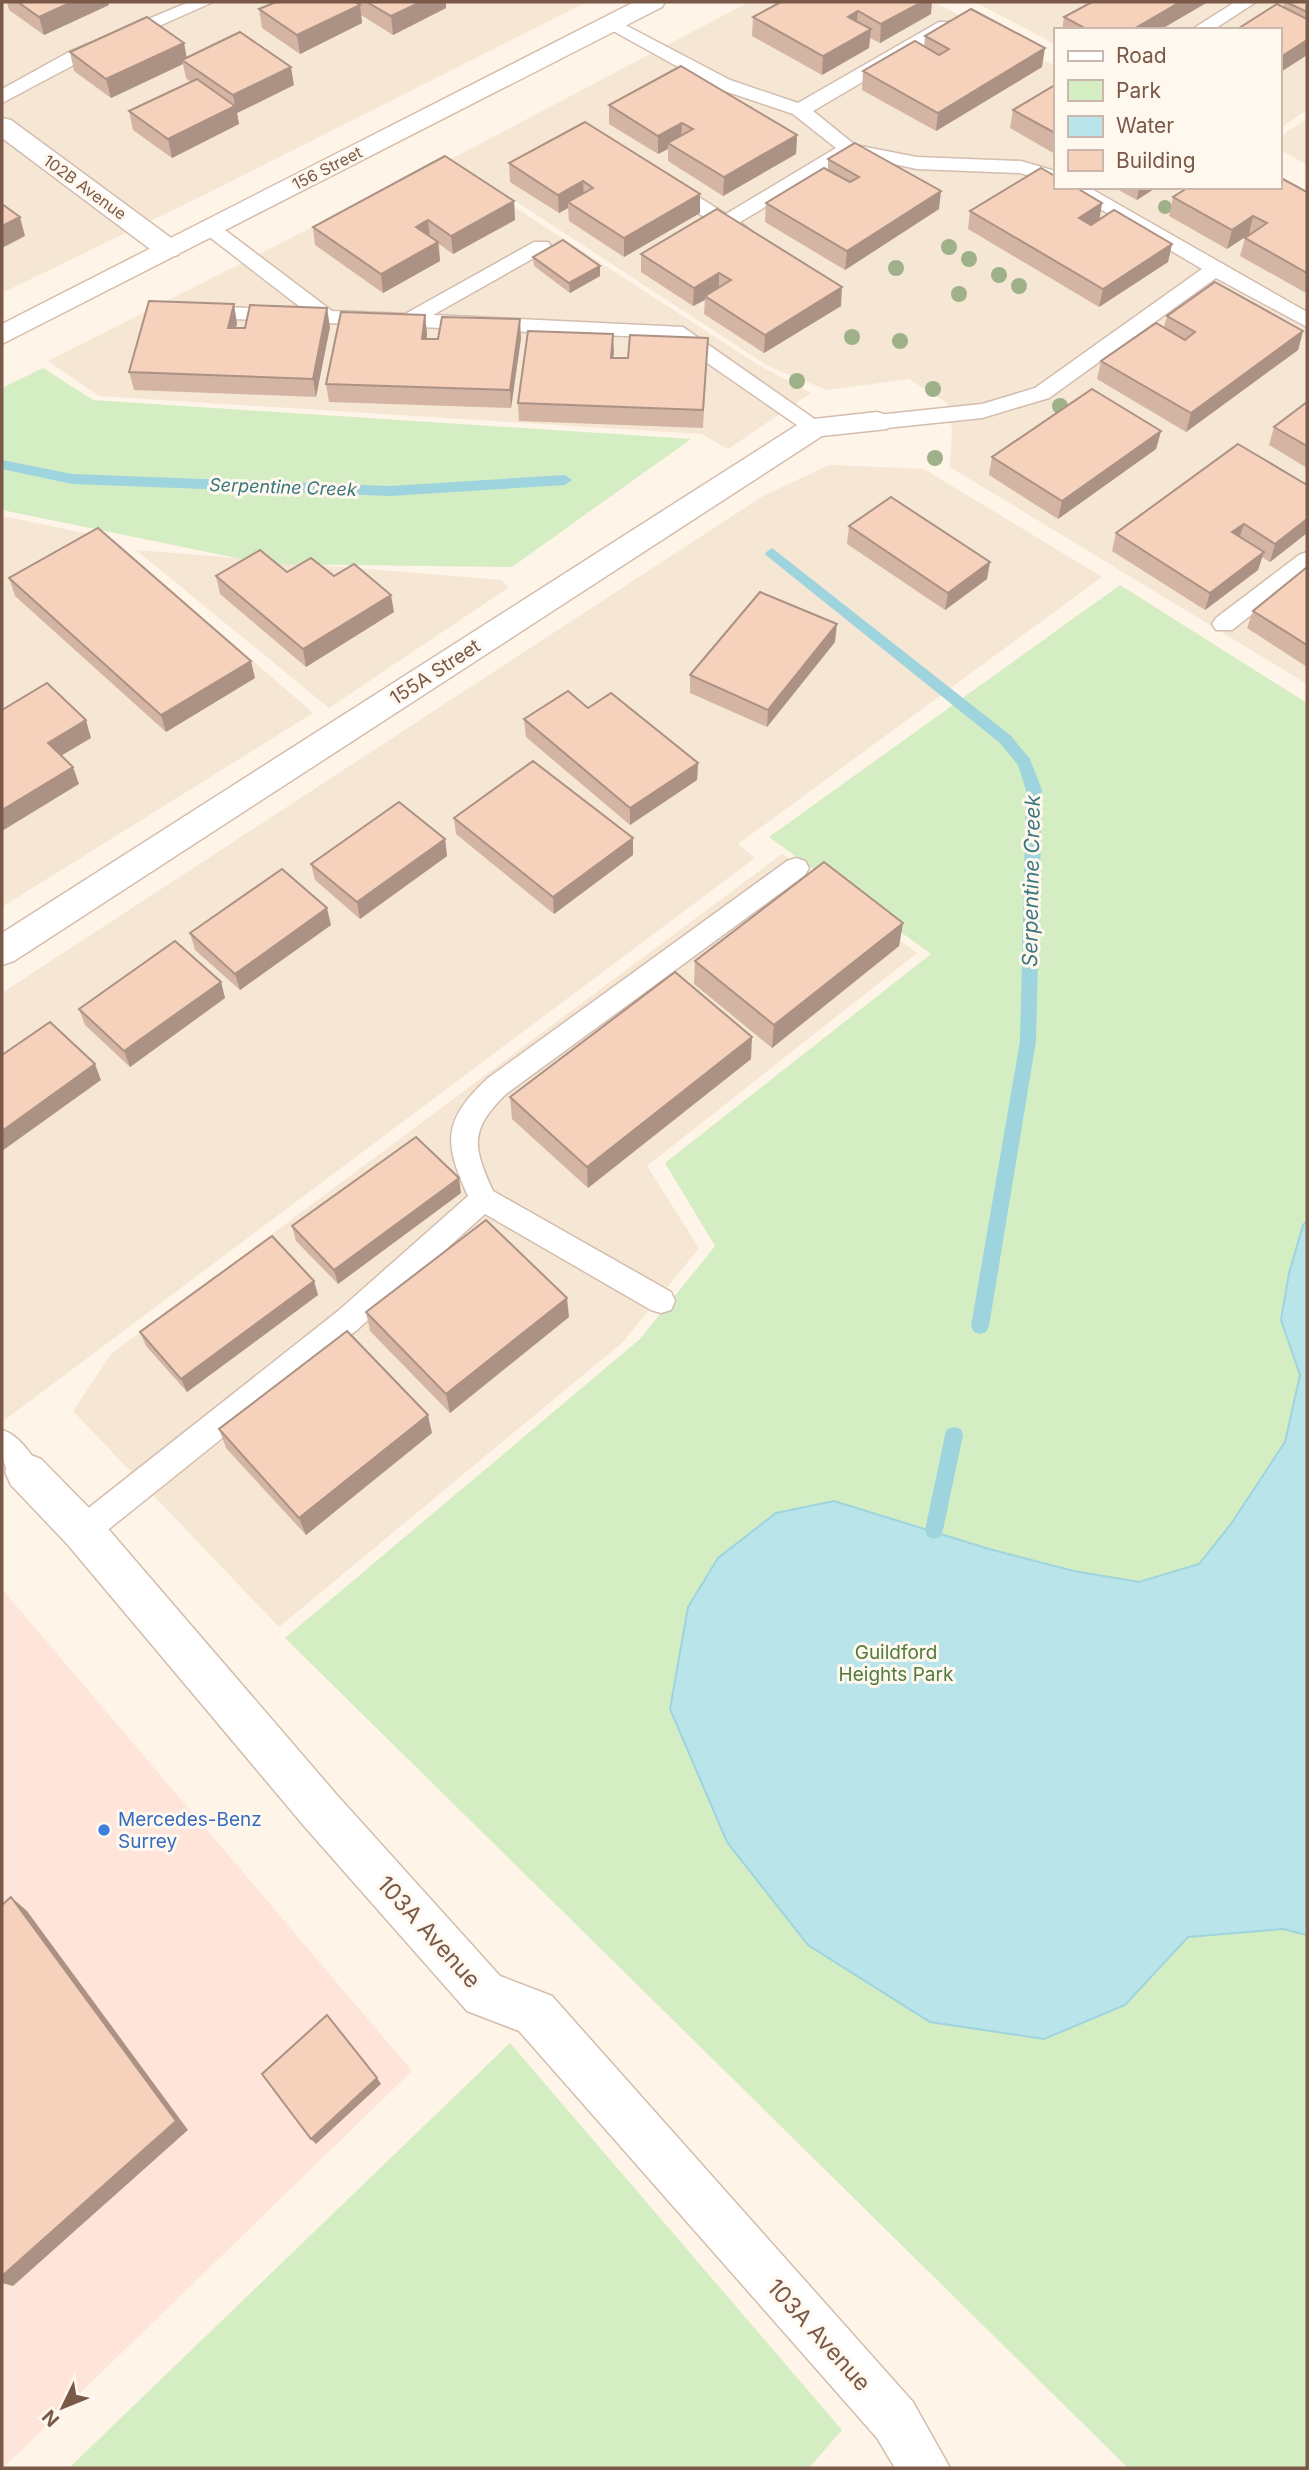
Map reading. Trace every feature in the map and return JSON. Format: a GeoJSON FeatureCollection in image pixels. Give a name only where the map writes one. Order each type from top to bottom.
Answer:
{"type":"FeatureCollection","features":[{"type":"Feature","properties":{"kind":"street","name":"156 Street"},"geometry":{"type":"LineString","coordinates":[[2,335],[653,2]]}},
{"type":"Feature","properties":{"kind":"street","name":"102B Avenue"},"geometry":{"type":"LineString","coordinates":[[2,126],[168,249]]}},
{"type":"Feature","properties":{"kind":"street","name":"155A Street"},"geometry":{"type":"LineString","coordinates":[[2,951],[815,427],[877,422]]}},
{"type":"Feature","properties":{"kind":"street","name":"103A Avenue"},"geometry":{"type":"LineString","coordinates":[[14,1458],[83,1531],[320,1810],[484,1994],[535,2013],[895,2420],[924,2468]]}},
{"type":"Feature","properties":{"kind":"lane"},"geometry":{"type":"LineString","coordinates":[[2,97],[76,56],[204,2]]}},
{"type":"Feature","properties":{"kind":"lane"},"geometry":{"type":"LineString","coordinates":[[1203,28],[1247,2]]}},
{"type":"Feature","properties":{"kind":"lane"},"geometry":{"type":"LineString","coordinates":[[612,23],[723,83],[800,110],[849,149],[917,163],[1021,167],[1054,177]]}},
{"type":"Feature","properties":{"kind":"lane"},"geometry":{"type":"LineString","coordinates":[[800,110],[945,26]]}},
{"type":"Feature","properties":{"kind":"lane"},"geometry":{"type":"LineString","coordinates":[[727,222],[849,149]]}},
{"type":"Feature","properties":{"kind":"lane"},"geometry":{"type":"LineString","coordinates":[[648,175],[762,245]]}},
{"type":"Feature","properties":{"kind":"lane"},"geometry":{"type":"LineString","coordinates":[[1076,189],[1307,321]]}},
{"type":"Feature","properties":{"kind":"lane"},"geometry":{"type":"LineString","coordinates":[[210,228],[326,317]]}},
{"type":"Feature","properties":{"kind":"lane"},"geometry":{"type":"LineString","coordinates":[[408,321],[541,246]]}},
{"type":"Feature","properties":{"kind":"lane"},"geometry":{"type":"LineString","coordinates":[[877,422],[991,412],[1042,393],[1215,269]]}},
{"type":"Feature","properties":{"kind":"lane"},"geometry":{"type":"LineString","coordinates":[[195,312],[677,332],[815,427]]}},
{"type":"Feature","properties":{"kind":"lane"},"geometry":{"type":"LineString","coordinates":[[1224,624],[1307,560]]}},
{"type":"Feature","properties":{"kind":"lane"},"geometry":{"type":"LineString","coordinates":[[661,1301],[483,1199],[468,1166],[464,1128],[477,1105],[497,1086],[796,868]]}},
{"type":"Feature","properties":{"kind":"lane"},"geometry":{"type":"LineString","coordinates":[[83,1531],[348,1320],[483,1199]]}},
{"type":"Feature","properties":{"kind":"shaded area"},"geometry":{"type":"Polygon","coordinates":[[[2,2],[587,2],[206,194],[2,293],[2,2]]]}},
{"type":"Feature","properties":{"kind":"shaded area"},"geometry":{"type":"Polygon","coordinates":[[[749,2],[934,2],[1054,65],[1054,189],[1281,188],[1307,200],[1307,684],[950,467],[952,430],[947,403],[909,379],[827,390],[768,366],[451,159],[749,2]]]}},
{"type":"Feature","properties":{"kind":"shaded area"},"geometry":{"type":"Polygon","coordinates":[[[975,2],[1307,2],[1307,110],[1281,128],[1281,28],[1054,28],[1054,43],[975,2]]]}},
{"type":"Feature","properties":{"kind":"shaded area"},"geometry":{"type":"Polygon","coordinates":[[[1307,119],[1307,165],[1281,150],[1281,136],[1307,119]]]}},
{"type":"Feature","properties":{"kind":"shaded area"},"geometry":{"type":"Polygon","coordinates":[[[443,161],[757,364],[811,393],[728,449],[701,434],[99,396],[48,361],[443,161]]]}},
{"type":"Feature","properties":{"kind":"shaded area"},"geometry":{"type":"Polygon","coordinates":[[[829,465],[924,469],[1102,577],[738,844],[755,858],[2,1422],[2,993],[763,496],[829,465]]]}},
{"type":"Feature","properties":{"kind":"shaded area"},"geometry":{"type":"Polygon","coordinates":[[[2,516],[113,539],[313,713],[2,907],[2,516]]]}},
{"type":"Feature","properties":{"kind":"shaded area"},"geometry":{"type":"Polygon","coordinates":[[[136,550],[502,580],[508,588],[329,708],[136,550]]]}},
{"type":"Feature","properties":{"kind":"shaded area"},"geometry":{"type":"Polygon","coordinates":[[[782,854],[917,953],[647,1166],[699,1248],[623,1342],[279,1627],[73,1411],[111,1354],[782,854]]]}},
{"type":"Feature","properties":{"kind":"shaded area","name":"Mercedes-Benz Surrey"},"geometry":{"type":"Polygon","coordinates":[[[2,1589],[412,2071],[3,2468],[2,2468],[2,1589]]]}},
{"type":"Feature","properties":{"kind":"green space"},"geometry":{"type":"Polygon","coordinates":[[[43,368],[93,400],[691,439],[512,567],[266,564],[2,510],[2,388],[43,368]]]}},
{"type":"Feature","properties":{"kind":"green space","name":"Guildford Heights Park"},"geometry":{"type":"Polygon","coordinates":[[[1120,585],[1307,703],[1307,2468],[1128,2468],[285,1638],[640,1339],[715,1246],[665,1163],[931,954],[769,837],[1120,585]]]}},
{"type":"Feature","properties":{"kind":"green space"},"geometry":{"type":"Polygon","coordinates":[[[510,2043],[842,2430],[809,2468],[69,2468],[510,2043]]]}},
{"type":"Feature","properties":{"kind":"water"},"geometry":{"type":"Polygon","coordinates":[[[1307,1221],[1307,1935],[1283,1929],[1188,1937],[1125,2005],[1044,2039],[930,2022],[808,1945],[727,1842],[670,1709],[688,1607],[718,1558],[776,1513],[834,1501],[989,1549],[1074,1571],[1139,1582],[1199,1564],[1231,1524],[1285,1442],[1300,1375],[1281,1320],[1289,1273],[1303,1225],[1307,1221]]]}},
{"type":"Feature","properties":{"kind":"building"},"geometry":{"type":"Polygon","coordinates":[[[18,2],[72,2],[39,17],[18,2]]]}},
{"type":"Feature","properties":{"kind":"building"},"geometry":{"type":"Polygon","coordinates":[[[276,2],[355,2],[360,5],[297,35],[259,9],[276,2]]]}},
{"type":"Feature","properties":{"kind":"building"},"geometry":{"type":"Polygon","coordinates":[[[367,2],[421,2],[391,16],[367,2]]]}},
{"type":"Feature","properties":{"kind":"building"},"geometry":{"type":"Polygon","coordinates":[[[781,2],[922,2],[881,24],[858,11],[848,17],[871,29],[823,56],[753,17],[781,2]]]}},
{"type":"Feature","properties":{"kind":"building"},"geometry":{"type":"Polygon","coordinates":[[[1092,2],[1180,2],[1135,28],[1084,28],[1064,17],[1092,2]]]}},
{"type":"Feature","properties":{"kind":"building"},"geometry":{"type":"Polygon","coordinates":[[[1286,2],[1307,2],[1307,12],[1286,2]]]}},
{"type":"Feature","properties":{"kind":"building"},"geometry":{"type":"Polygon","coordinates":[[[1277,4],[1307,19],[1307,40],[1281,57],[1281,28],[1239,28],[1277,4]]]}},
{"type":"Feature","properties":{"kind":"building"},"geometry":{"type":"Polygon","coordinates":[[[971,9],[1045,48],[938,113],[863,71],[915,41],[939,55],[949,49],[925,36],[971,9]]]}},
{"type":"Feature","properties":{"kind":"building"},"geometry":{"type":"Polygon","coordinates":[[[147,17],[184,43],[106,79],[70,52],[147,17]]]}},
{"type":"Feature","properties":{"kind":"building"},"geometry":{"type":"Polygon","coordinates":[[[240,32],[291,67],[233,95],[182,60],[240,32]]]}},
{"type":"Feature","properties":{"kind":"building"},"geometry":{"type":"Polygon","coordinates":[[[681,66],[797,135],[724,177],[668,143],[693,129],[682,123],[658,136],[609,105],[681,66]]]}},
{"type":"Feature","properties":{"kind":"building"},"geometry":{"type":"Polygon","coordinates":[[[197,79],[235,106],[168,139],[129,111],[197,79]]]}},
{"type":"Feature","properties":{"kind":"building"},"geometry":{"type":"Polygon","coordinates":[[[1054,86],[1054,132],[1013,110],[1054,86]]]}},
{"type":"Feature","properties":{"kind":"building"},"geometry":{"type":"Polygon","coordinates":[[[585,122],[700,194],[624,238],[568,202],[593,188],[583,181],[558,195],[509,163],[585,122]]]}},
{"type":"Feature","properties":{"kind":"building"},"geometry":{"type":"Polygon","coordinates":[[[855,143],[941,191],[847,251],[766,203],[824,168],[850,182],[859,177],[828,159],[855,143]]]}},
{"type":"Feature","properties":{"kind":"building"},"geometry":{"type":"Polygon","coordinates":[[[445,156],[514,201],[451,236],[428,220],[416,227],[438,242],[381,274],[313,227],[445,156]]]}},
{"type":"Feature","properties":{"kind":"building"},"geometry":{"type":"Polygon","coordinates":[[[1041,168],[1054,175],[1054,189],[1078,189],[1102,203],[1079,218],[1091,225],[1114,210],[1172,244],[1103,289],[970,211],[1041,168]]]}},
{"type":"Feature","properties":{"kind":"building"},"geometry":{"type":"Polygon","coordinates":[[[1281,178],[1307,192],[1307,273],[1245,238],[1267,223],[1253,216],[1232,230],[1173,197],[1186,189],[1281,189],[1281,178]]]}},
{"type":"Feature","properties":{"kind":"building"},"geometry":{"type":"Polygon","coordinates":[[[2,204],[20,217],[2,226],[2,204]]]}},
{"type":"Feature","properties":{"kind":"building"},"geometry":{"type":"Polygon","coordinates":[[[717,209],[842,287],[765,335],[705,296],[731,280],[719,273],[694,288],[641,254],[717,209]]]}},
{"type":"Feature","properties":{"kind":"building"},"geometry":{"type":"Polygon","coordinates":[[[563,240],[600,266],[569,283],[533,257],[563,240]]]}},
{"type":"Feature","properties":{"kind":"building"},"geometry":{"type":"Polygon","coordinates":[[[1215,282],[1303,331],[1191,413],[1101,361],[1156,323],[1185,340],[1195,332],[1167,316],[1215,282]]]}},
{"type":"Feature","properties":{"kind":"building"},"geometry":{"type":"Polygon","coordinates":[[[149,301],[234,304],[228,328],[245,328],[250,305],[327,308],[313,379],[129,372],[149,301]]]}},
{"type":"Feature","properties":{"kind":"building"},"geometry":{"type":"Polygon","coordinates":[[[341,312],[425,315],[422,339],[438,339],[442,317],[520,319],[510,390],[326,384],[341,312]]]}},
{"type":"Feature","properties":{"kind":"building"},"geometry":{"type":"Polygon","coordinates":[[[528,331],[613,334],[611,358],[628,358],[630,335],[708,338],[703,410],[518,403],[528,331]]]}},
{"type":"Feature","properties":{"kind":"building"},"geometry":{"type":"Polygon","coordinates":[[[1092,389],[1161,431],[1062,501],[992,457],[1092,389]]]}},
{"type":"Feature","properties":{"kind":"building"},"geometry":{"type":"Polygon","coordinates":[[[1307,402],[1307,446],[1274,427],[1307,402]]]}},
{"type":"Feature","properties":{"kind":"building"},"geometry":{"type":"Polygon","coordinates":[[[1238,444],[1307,485],[1307,519],[1275,544],[1244,524],[1232,532],[1264,552],[1210,593],[1116,533],[1238,444]]]}},
{"type":"Feature","properties":{"kind":"building"},"geometry":{"type":"Polygon","coordinates":[[[891,497],[990,562],[948,593],[849,526],[891,497]]]}},
{"type":"Feature","properties":{"kind":"building"},"geometry":{"type":"Polygon","coordinates":[[[98,528],[251,661],[161,715],[9,578],[98,528]]]}},
{"type":"Feature","properties":{"kind":"building"},"geometry":{"type":"Polygon","coordinates":[[[260,550],[287,572],[311,558],[334,576],[354,564],[391,595],[303,649],[216,576],[260,550]]]}},
{"type":"Feature","properties":{"kind":"building"},"geometry":{"type":"Polygon","coordinates":[[[1307,567],[1307,645],[1253,611],[1307,567]]]}},
{"type":"Feature","properties":{"kind":"building"},"geometry":{"type":"Polygon","coordinates":[[[760,592],[837,624],[768,710],[690,675],[760,592]]]}},
{"type":"Feature","properties":{"kind":"building"},"geometry":{"type":"Polygon","coordinates":[[[47,683],[86,720],[48,743],[73,767],[2,810],[2,710],[47,683]]]}},
{"type":"Feature","properties":{"kind":"building"},"geometry":{"type":"Polygon","coordinates":[[[568,691],[588,708],[611,693],[698,763],[630,808],[524,719],[568,691]]]}},
{"type":"Feature","properties":{"kind":"building"},"geometry":{"type":"Polygon","coordinates":[[[533,761],[633,838],[553,897],[454,818],[533,761]]]}},
{"type":"Feature","properties":{"kind":"building"},"geometry":{"type":"Polygon","coordinates":[[[399,802],[445,839],[357,902],[311,864],[399,802]]]}},
{"type":"Feature","properties":{"kind":"building"},"geometry":{"type":"Polygon","coordinates":[[[824,862],[903,923],[774,1025],[695,961],[824,862]]]}},
{"type":"Feature","properties":{"kind":"building"},"geometry":{"type":"Polygon","coordinates":[[[282,869],[327,908],[235,974],[190,933],[282,869]]]}},
{"type":"Feature","properties":{"kind":"building"},"geometry":{"type":"Polygon","coordinates":[[[175,941],[221,982],[124,1051],[79,1009],[175,941]]]}},
{"type":"Feature","properties":{"kind":"building"},"geometry":{"type":"Polygon","coordinates":[[[675,972],[752,1037],[587,1167],[510,1097],[675,972]]]}},
{"type":"Feature","properties":{"kind":"building"},"geometry":{"type":"Polygon","coordinates":[[[50,1022],[95,1064],[2,1131],[2,1055],[50,1022]]]}},
{"type":"Feature","properties":{"kind":"building"},"geometry":{"type":"Polygon","coordinates":[[[416,1137],[459,1178],[334,1270],[292,1226],[416,1137]]]}},
{"type":"Feature","properties":{"kind":"building"},"geometry":{"type":"Polygon","coordinates":[[[486,1220],[567,1298],[446,1394],[366,1312],[486,1220]]]}},
{"type":"Feature","properties":{"kind":"building"},"geometry":{"type":"Polygon","coordinates":[[[272,1236],[314,1281],[181,1379],[140,1332],[272,1236]]]}},
{"type":"Feature","properties":{"kind":"building"},"geometry":{"type":"Polygon","coordinates":[[[347,1331],[428,1415],[299,1518],[219,1429],[347,1331]]]}},
{"type":"Feature","properties":{"kind":"building"},"geometry":{"type":"Polygon","coordinates":[[[11,1897],[176,2121],[2,2276],[2,1905],[11,1897]]]}},
{"type":"Feature","properties":{"kind":"building"},"geometry":{"type":"Polygon","coordinates":[[[327,2015],[377,2078],[311,2139],[262,2074],[327,2015]]]}},
{"type":"Feature","properties":{"kind":"waterway","name":"Serpentine Creek"},"geometry":{"type":"LineString","coordinates":[[2,465],[72,479],[390,491],[565,480]]}},
{"type":"Feature","properties":{"kind":"waterway","name":"Serpentine Creek"},"geometry":{"type":"LineString","coordinates":[[772,553],[1005,739],[1025,763],[1034,790],[1028,1041],[980,1326]]}},
{"type":"Feature","properties":{"kind":"waterway","name":"Serpentine Creek"},"geometry":{"type":"LineString","coordinates":[[934,1530],[954,1435]]}},
{"type":"Feature","properties":{"kind":"place","name":"Mercedes-Benz Surrey"},"geometry":{"type":"Point","coordinates":[104,1830]}}]}
